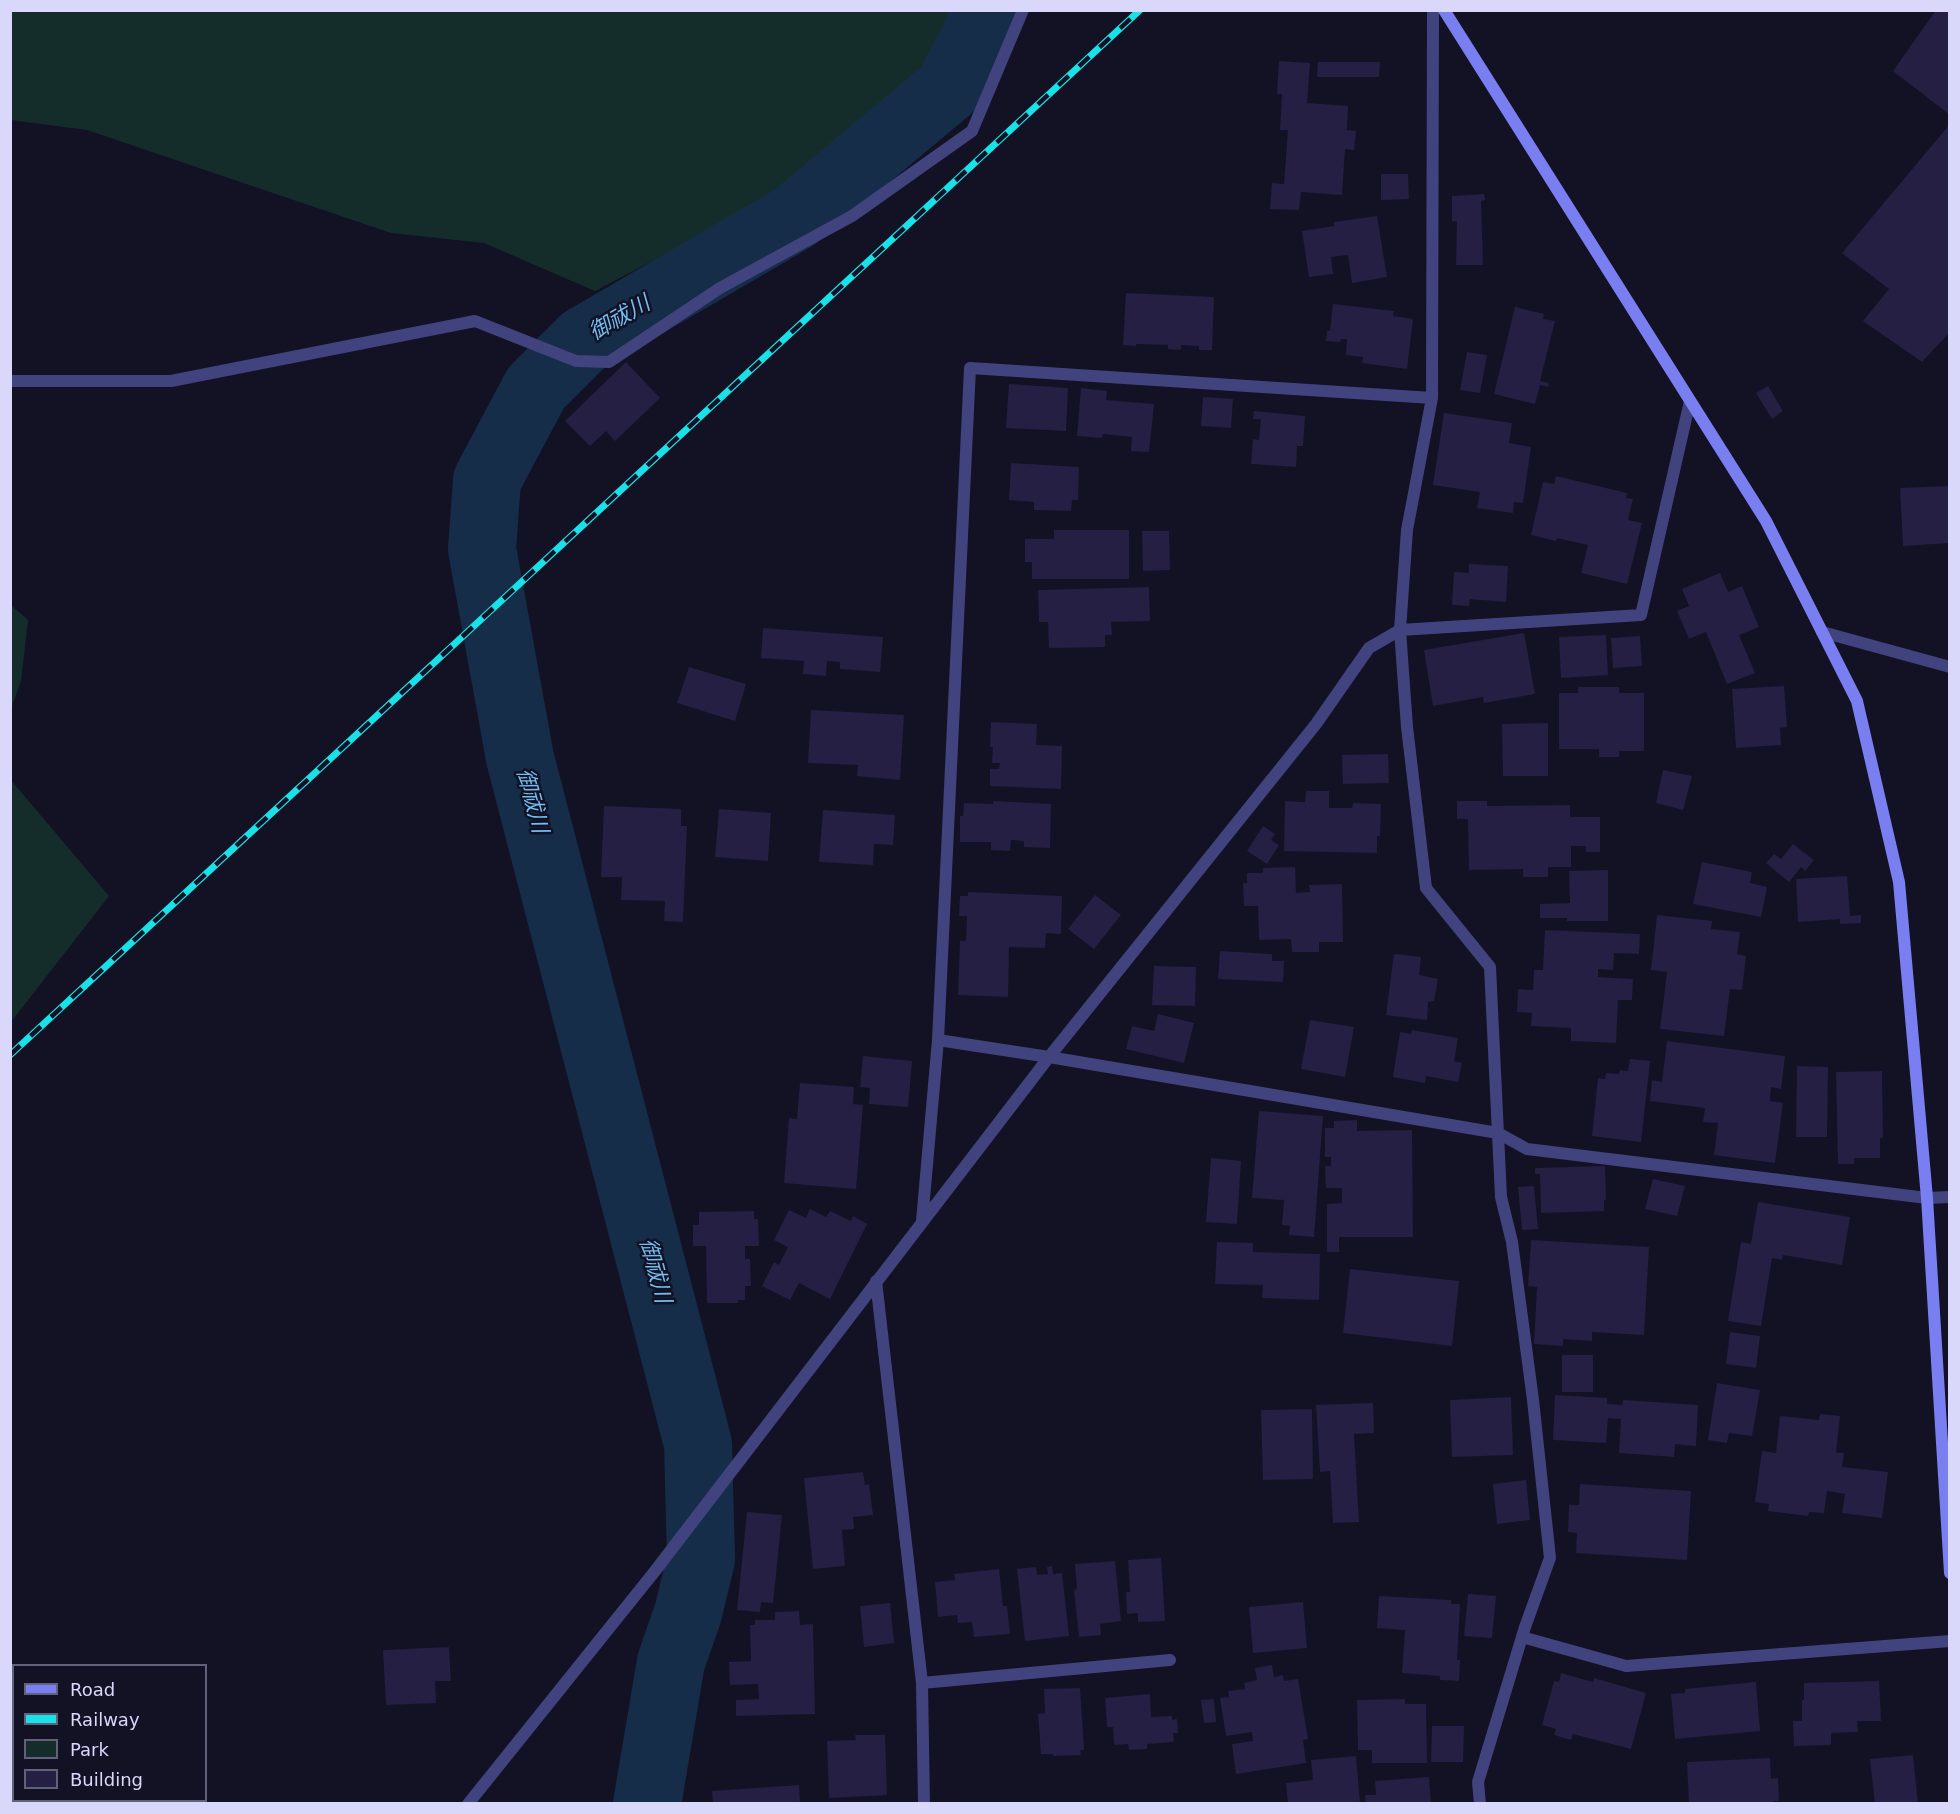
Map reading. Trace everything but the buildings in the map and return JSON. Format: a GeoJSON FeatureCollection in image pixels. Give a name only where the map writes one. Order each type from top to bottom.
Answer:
{"type":"FeatureCollection","features":[{"type":"Feature","properties":{"kind":"street"},"geometry":{"type":"LineString","coordinates":[[10,381],[171,381],[475,321],[576,361],[609,362],[720,288],[852,216],[972,131],[1023,10]]}},
{"type":"Feature","properties":{"kind":"street"},"geometry":{"type":"LineString","coordinates":[[1433,10],[1432,398],[1407,530],[1400,630],[1407,727],[1425,888],[1490,967],[1501,1197],[1512,1242],[1533,1400],[1550,1558],[1522,1637],[1478,1782],[1480,1803]]}},
{"type":"Feature","properties":{"kind":"street"},"geometry":{"type":"LineString","coordinates":[[1444,10],[1766,521],[1857,700],[1899,882],[1927,1198],[1950,1573]]}},
{"type":"Feature","properties":{"kind":"street"},"geometry":{"type":"LineString","coordinates":[[922,1222],[938,1040],[970,368],[1432,398]]}},
{"type":"Feature","properties":{"kind":"street"},"geometry":{"type":"LineString","coordinates":[[468,1803],[655,1571],[1049,1057],[1316,724],[1369,648],[1400,630],[1641,615],[1690,401]]}},
{"type":"Feature","properties":{"kind":"street"},"geometry":{"type":"LineString","coordinates":[[1822,632],[1950,667]]}},
{"type":"Feature","properties":{"kind":"street"},"geometry":{"type":"LineString","coordinates":[[938,1040],[1498,1133],[1527,1149],[1927,1198],[1950,1197]]}},
{"type":"Feature","properties":{"kind":"street"},"geometry":{"type":"LineString","coordinates":[[876,1281],[922,1683],[924,1803]]}},
{"type":"Feature","properties":{"kind":"street"},"geometry":{"type":"LineString","coordinates":[[1522,1637],[1626,1666],[1950,1641]]}},
{"type":"Feature","properties":{"kind":"street"},"geometry":{"type":"LineString","coordinates":[[922,1683],[1170,1660]]}},
{"type":"Feature","properties":{"kind":"green space"},"geometry":{"type":"Polygon","coordinates":[[[11,10],[965,11],[923,82],[812,177],[595,291],[484,243],[391,233],[87,130],[11,120],[11,10]]]}},
{"type":"Feature","properties":{"kind":"green space"},"geometry":{"type":"Polygon","coordinates":[[[11,605],[28,620],[21,681],[11,709],[11,605]]]}},
{"type":"Feature","properties":{"kind":"green space"},"geometry":{"type":"Polygon","coordinates":[[[10,779],[109,896],[11,1022],[10,1022],[10,779]]]}},
{"type":"Feature","properties":{"kind":"waterway","name":"御祓川"},"geometry":{"type":"LineString","coordinates":[[647,1804],[671,1662],[688,1613],[701,1559],[698,1444],[520,758],[482,549],[487,480],[536,388],[584,340],[795,217],[948,89],[989,10]]}},
{"type":"Feature","properties":{"kind":"railway"},"geometry":{"type":"LineString","coordinates":[[10,1055],[1140,10]]}}]}
